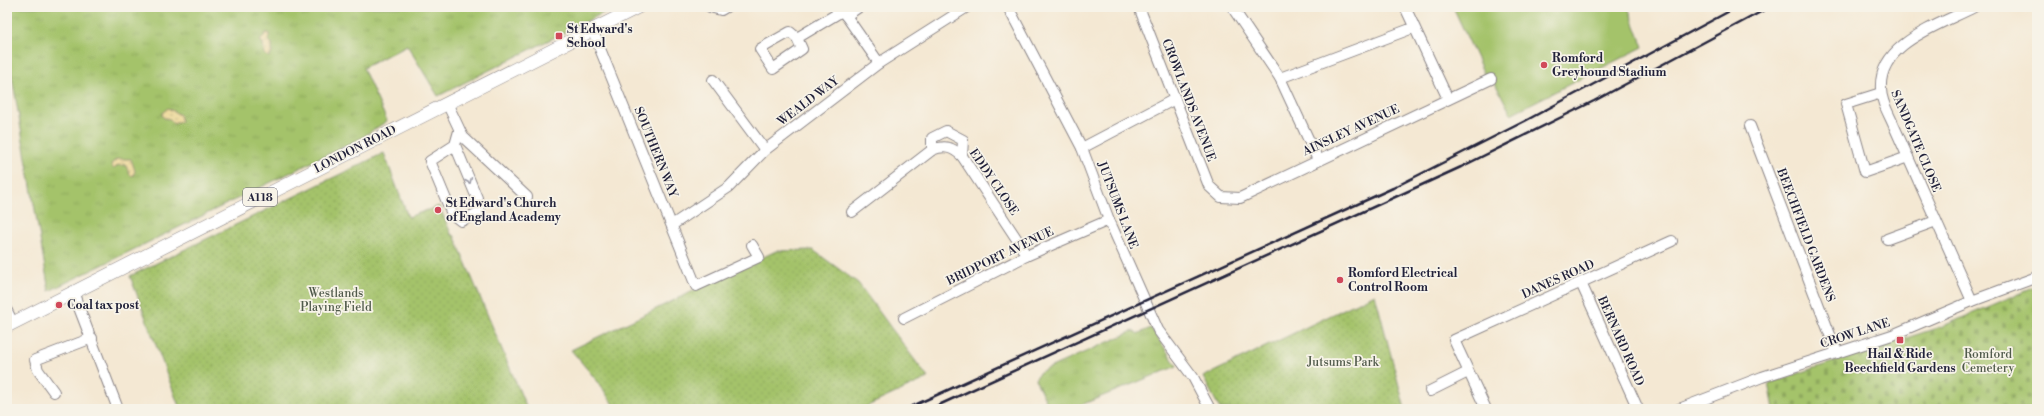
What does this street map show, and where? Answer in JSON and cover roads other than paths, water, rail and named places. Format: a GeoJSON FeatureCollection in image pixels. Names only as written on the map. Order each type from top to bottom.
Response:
{"type":"FeatureCollection","features":[{"type":"Feature","properties":{"kind":"main road","name":"LONDON ROAD"},"geometry":{"type":"LineString","coordinates":[[73,292],[638,7]]}},
{"type":"Feature","properties":{"kind":"main road","name":"A118"},"geometry":{"type":"LineString","coordinates":[[10,325],[73,292]]}},
{"type":"Feature","properties":{"kind":"street"},"geometry":{"type":"LineString","coordinates":[[710,7],[721,10],[726,7]]}},
{"type":"Feature","properties":{"kind":"street"},"geometry":{"type":"LineString","coordinates":[[797,38],[843,11],[859,7]]}},
{"type":"Feature","properties":{"kind":"street","name":"WEALD WAY"},"geometry":{"type":"LineString","coordinates":[[672,225],[729,187],[765,150],[879,63],[967,7]]}},
{"type":"Feature","properties":{"kind":"street","name":"JUTSUMS LANE"},"geometry":{"type":"LineString","coordinates":[[1008,7],[1082,148],[1109,220],[1158,330],[1193,376],[1210,409]]}},
{"type":"Feature","properties":{"kind":"street","name":"CROWLANDS AVENUE"},"geometry":{"type":"LineString","coordinates":[[1139,7],[1209,186],[1221,197]]}},
{"type":"Feature","properties":{"kind":"street"},"geometry":{"type":"LineString","coordinates":[[1232,7],[1280,78],[1318,160]]}},
{"type":"Feature","properties":{"kind":"street"},"geometry":{"type":"LineString","coordinates":[[1405,7],[1448,99]]}},
{"type":"Feature","properties":{"kind":"street","name":"SANDGATE CLOSE"},"geometry":{"type":"LineString","coordinates":[[1972,301],[1881,93],[1884,68],[1895,51],[1916,36],[1974,7]]}},
{"type":"Feature","properties":{"kind":"street"},"geometry":{"type":"LineString","coordinates":[[843,11],[879,63]]}},
{"type":"Feature","properties":{"kind":"street"},"geometry":{"type":"LineString","coordinates":[[1280,78],[1414,28]]}},
{"type":"Feature","properties":{"kind":"street","name":"SOUTHERN WAY"},"geometry":{"type":"LineString","coordinates":[[592,29],[696,286],[759,257],[752,245]]}},
{"type":"Feature","properties":{"kind":"street","name":"AINSLEY AVENUE"},"geometry":{"type":"LineString","coordinates":[[1221,197],[1240,198],[1491,79]]}},
{"type":"Feature","properties":{"kind":"street"},"geometry":{"type":"LineString","coordinates":[[713,80],[765,150]]}},
{"type":"Feature","properties":{"kind":"street"},"geometry":{"type":"LineString","coordinates":[[1881,93],[1846,104],[1865,172],[1908,157]]}},
{"type":"Feature","properties":{"kind":"street"},"geometry":{"type":"LineString","coordinates":[[1082,148],[1175,99]]}},
{"type":"Feature","properties":{"kind":"street"},"geometry":{"type":"LineString","coordinates":[[447,103],[459,131],[527,197]]}},
{"type":"Feature","properties":{"kind":"street","name":"BEECHFIELD GARDENS"},"geometry":{"type":"LineString","coordinates":[[1750,126],[1837,353]]}},
{"type":"Feature","properties":{"kind":"street"},"geometry":{"type":"LineString","coordinates":[[455,145],[430,161],[452,214],[461,221],[480,212],[477,198],[455,145],[459,131]]}},
{"type":"Feature","properties":{"kind":"street"},"geometry":{"type":"LineString","coordinates":[[852,212],[932,150],[932,138],[946,131],[962,140],[962,156]]}},
{"type":"Feature","properties":{"kind":"street","name":"EDDY CLOSE"},"geometry":{"type":"LineString","coordinates":[[932,150],[942,146],[952,148],[962,156],[1020,244],[1026,256]]}},
{"type":"Feature","properties":{"kind":"street","name":"BRIDPORT AVENUE"},"geometry":{"type":"LineString","coordinates":[[904,318],[1026,256],[1109,220]]}},
{"type":"Feature","properties":{"kind":"street"},"geometry":{"type":"LineString","coordinates":[[1887,239],[1936,221]]}},
{"type":"Feature","properties":{"kind":"street","name":"DANES ROAD"},"geometry":{"type":"LineString","coordinates":[[1468,372],[1454,340],[1672,241]]}},
{"type":"Feature","properties":{"kind":"street","name":"CROW LANE"},"geometry":{"type":"LineString","coordinates":[[1679,409],[1731,388],[1892,335],[1972,301],[2037,277]]}},
{"type":"Feature","properties":{"kind":"street","name":"BERNARD ROAD"},"geometry":{"type":"LineString","coordinates":[[1581,283],[1638,409]]}},
{"type":"Feature","properties":{"kind":"street"},"geometry":{"type":"LineString","coordinates":[[73,292],[92,338],[118,409]]}},
{"type":"Feature","properties":{"kind":"street"},"geometry":{"type":"LineString","coordinates":[[7,311],[10,325]]}},
{"type":"Feature","properties":{"kind":"street"},"geometry":{"type":"LineString","coordinates":[[54,392],[38,370],[35,360],[92,338]]}},
{"type":"Feature","properties":{"kind":"street"},"geometry":{"type":"LineString","coordinates":[[1430,391],[1468,372],[1486,409]]}},
{"type":"Feature","properties":{"kind":"railway"},"geometry":{"type":"LineString","coordinates":[[906,409],[1393,188],[1525,121],[1737,7]]}},
{"type":"Feature","properties":{"kind":"railway"},"geometry":{"type":"LineString","coordinates":[[930,409],[1461,167],[1594,101],[1770,7]]}},
{"type":"Feature","properties":{"kind":"place","name":"St Edward's School"},"geometry":{"type":"Point","coordinates":[559,36]}},
{"type":"Feature","properties":{"kind":"place","name":"Romford Greyhound Stadium"},"geometry":{"type":"Point","coordinates":[1544,65]}},
{"type":"Feature","properties":{"kind":"place","name":"St Edward's Church of England Academy"},"geometry":{"type":"Point","coordinates":[438,210]}},
{"type":"Feature","properties":{"kind":"place","name":"Romford Electrical Control Room"},"geometry":{"type":"Point","coordinates":[1340,280]}},
{"type":"Feature","properties":{"kind":"place","name":"Coal tax post"},"geometry":{"type":"Point","coordinates":[59,305]}},
{"type":"Feature","properties":{"kind":"place","name":"Hail & Ride Beechfield Gardens"},"geometry":{"type":"Point","coordinates":[1900,340]}},
{"type":"Feature","properties":{"kind":"park label","name":"Westlands Playing Field"},"geometry":{"type":"Point","coordinates":[336,300]}},
{"type":"Feature","properties":{"kind":"park label","name":"Romford Cemetery"},"geometry":{"type":"Point","coordinates":[1988,361]}},
{"type":"Feature","properties":{"kind":"park label","name":"Jutsums Park"},"geometry":{"type":"Point","coordinates":[1343,362]}}]}
